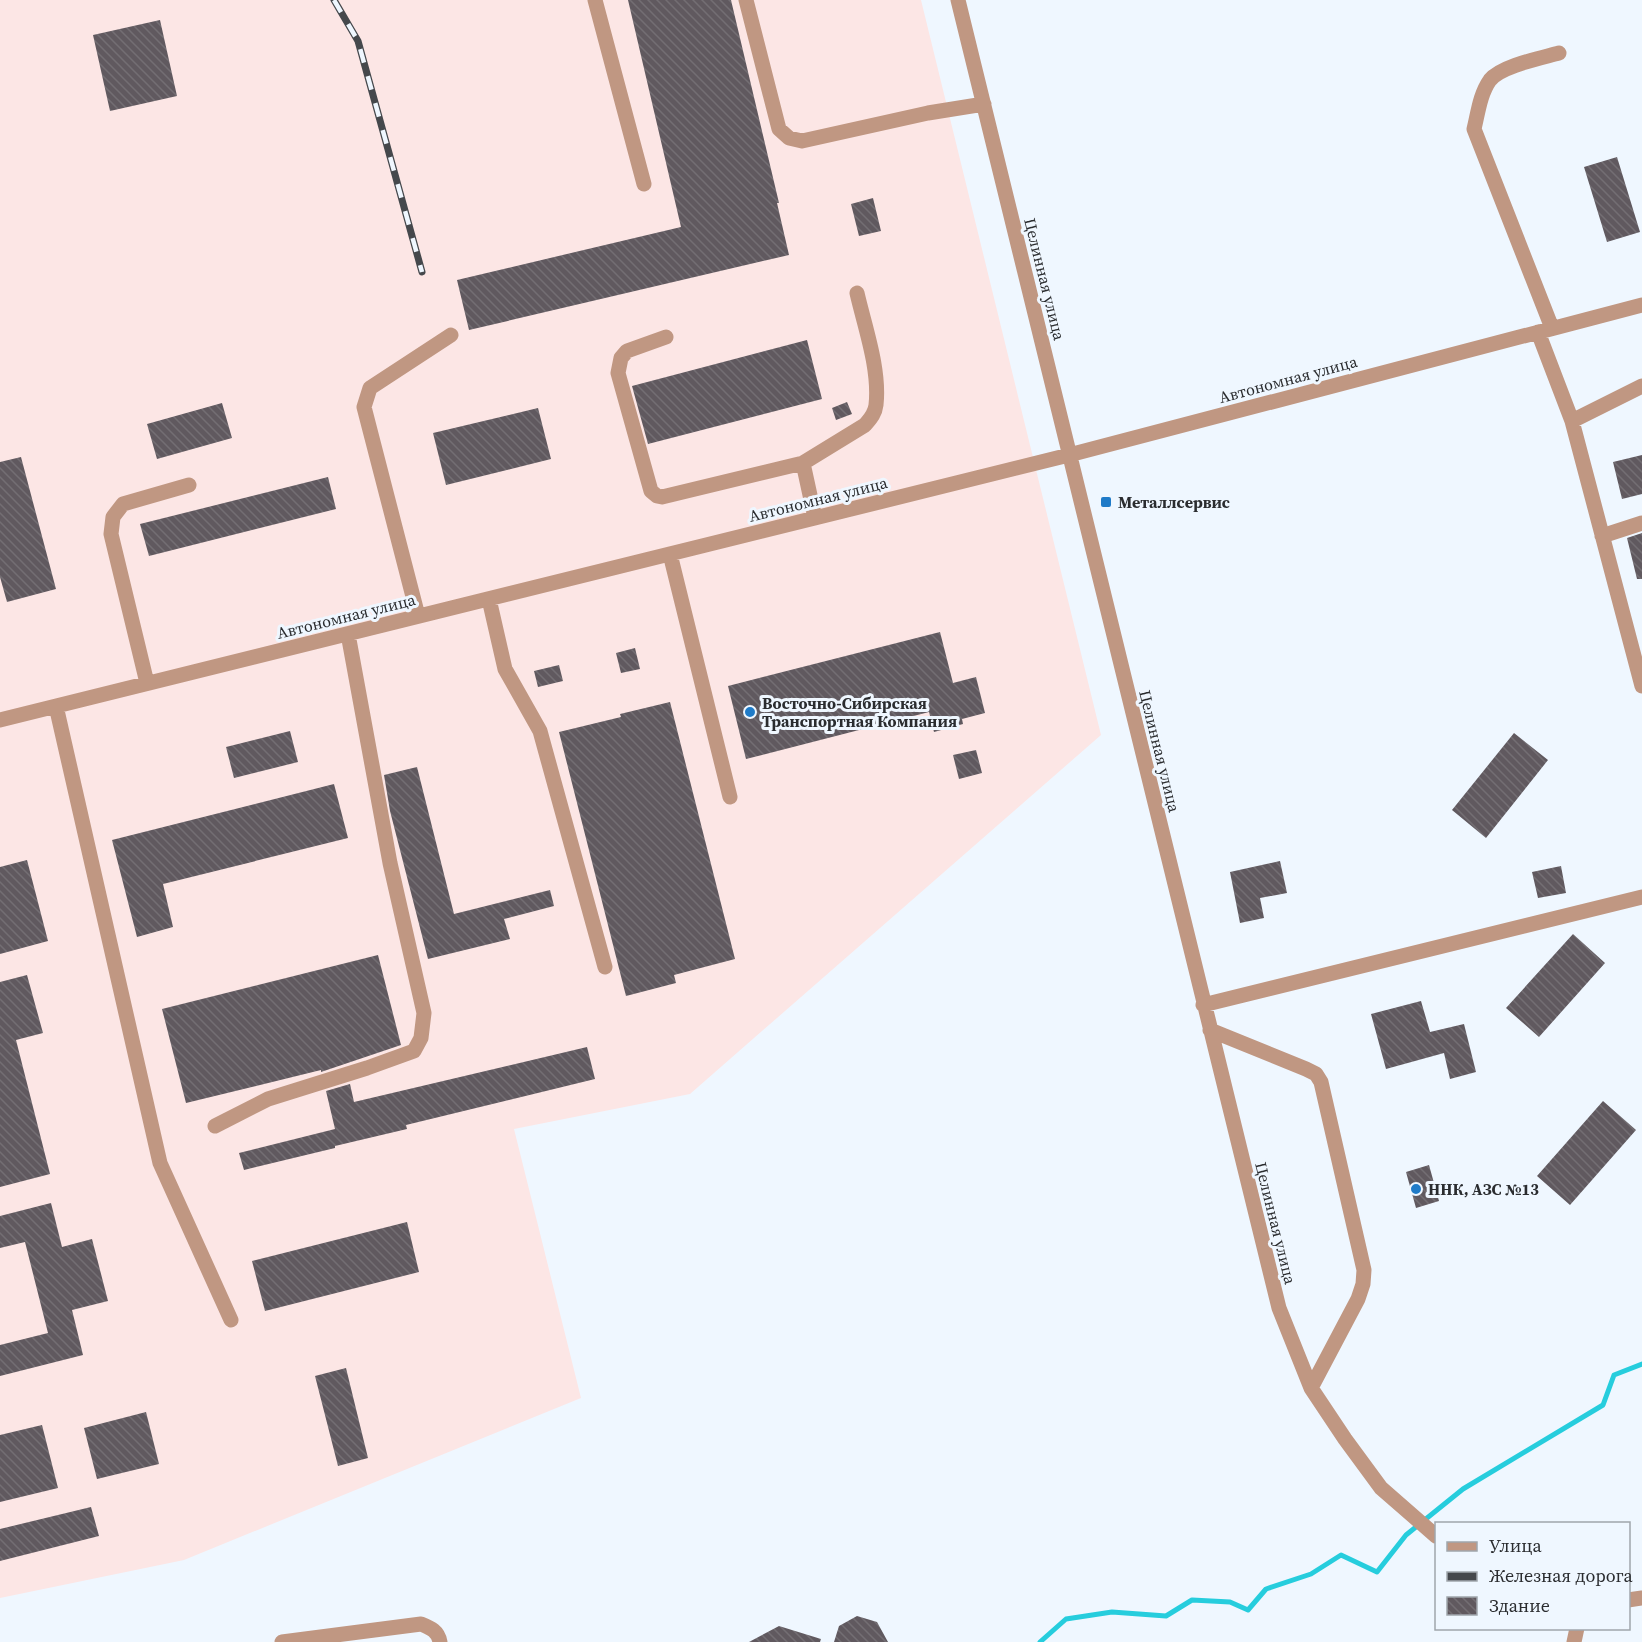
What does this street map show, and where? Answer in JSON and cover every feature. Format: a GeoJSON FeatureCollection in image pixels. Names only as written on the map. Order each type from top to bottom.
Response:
{"type":"FeatureCollection","features":[{"type":"Feature","properties":{"kind":"street"},"geometry":{"type":"LineString","coordinates":[[595,0],[644,184]]}},
{"type":"Feature","properties":{"kind":"street"},"geometry":{"type":"LineString","coordinates":[[746,0],[779,129],[789,138],[802,141],[928,113],[984,104]]}},
{"type":"Feature","properties":{"kind":"street","name":"Целинная улица"},"geometry":{"type":"LineString","coordinates":[[958,0],[1279,1308],[1311,1388],[1345,1439],[1381,1488],[1435,1534]]}},
{"type":"Feature","properties":{"kind":"street"},"geometry":{"type":"LineString","coordinates":[[1558,53],[1513,66],[1491,79],[1479,104],[1474,129],[1545,330],[1572,421],[1642,686]]}},
{"type":"Feature","properties":{"kind":"street"},"geometry":{"type":"LineString","coordinates":[[666,337],[627,351],[621,358],[618,373],[651,491],[662,497],[803,463],[865,425],[872,417],[876,406],[875,372],[857,293]]}},
{"type":"Feature","properties":{"kind":"street","name":"Автономная улица"},"geometry":{"type":"LineString","coordinates":[[0,720],[1069,455],[1642,305]]}},
{"type":"Feature","properties":{"kind":"street"},"geometry":{"type":"LineString","coordinates":[[418,616],[364,406],[370,388],[451,335]]}},
{"type":"Feature","properties":{"kind":"street"},"geometry":{"type":"LineString","coordinates":[[1572,421],[1642,386]]}},
{"type":"Feature","properties":{"kind":"street"},"geometry":{"type":"LineString","coordinates":[[803,463],[815,518]]}},
{"type":"Feature","properties":{"kind":"street"},"geometry":{"type":"LineString","coordinates":[[147,683],[111,534],[113,517],[123,504],[189,485]]}},
{"type":"Feature","properties":{"kind":"street"},"geometry":{"type":"LineString","coordinates":[[1602,537],[1642,523]]}},
{"type":"Feature","properties":{"kind":"street"},"geometry":{"type":"LineString","coordinates":[[670,554],[729,797]]}},
{"type":"Feature","properties":{"kind":"street"},"geometry":{"type":"LineString","coordinates":[[489,599],[505,669],[540,731],[605,967]]}},
{"type":"Feature","properties":{"kind":"street"},"geometry":{"type":"LineString","coordinates":[[215,1126],[268,1099],[414,1051],[421,1038],[424,1013],[390,863],[348,634]]}},
{"type":"Feature","properties":{"kind":"street"},"geometry":{"type":"LineString","coordinates":[[56,706],[160,1163],[231,1320]]}},
{"type":"Feature","properties":{"kind":"street"},"geometry":{"type":"LineString","coordinates":[[1203,1005],[1642,897]]}},
{"type":"Feature","properties":{"kind":"street"},"geometry":{"type":"LineString","coordinates":[[1210,1030],[1306,1069],[1316,1074],[1321,1082],[1364,1270],[1363,1284],[1358,1299],[1311,1388]]}},
{"type":"Feature","properties":{"kind":"street"},"geometry":{"type":"LineString","coordinates":[[282,1642],[422,1624],[431,1628],[438,1635],[440,1642]]}},
{"type":"Feature","properties":{"kind":"shaded area"},"geometry":{"type":"Polygon","coordinates":[[[0,0],[921,0],[1101,735],[690,1094],[514,1129],[581,1398],[184,1560],[0,1598],[0,0]]]}},
{"type":"Feature","properties":{"kind":"building"},"geometry":{"type":"Polygon","coordinates":[[[628,0],[731,0],[789,255],[469,330],[457,280],[681,227],[628,0]]]}},
{"type":"Feature","properties":{"kind":"building"},"geometry":{"type":"Polygon","coordinates":[[[160,20],[177,96],[110,111],[93,35],[160,20]]]}},
{"type":"Feature","properties":{"kind":"building"},"geometry":{"type":"Polygon","coordinates":[[[1617,157],[1640,232],[1607,242],[1584,167],[1617,157]]]}},
{"type":"Feature","properties":{"kind":"building"},"geometry":{"type":"Polygon","coordinates":[[[873,198],[881,231],[859,236],[851,204],[873,198]]]}},
{"type":"Feature","properties":{"kind":"building"},"geometry":{"type":"Polygon","coordinates":[[[807,340],[822,399],[648,444],[632,386],[807,340]]]}},
{"type":"Feature","properties":{"kind":"building"},"geometry":{"type":"Polygon","coordinates":[[[847,402],[852,414],[836,420],[832,408],[847,402]]]}},
{"type":"Feature","properties":{"kind":"building"},"geometry":{"type":"Polygon","coordinates":[[[222,403],[232,438],[157,459],[147,424],[222,403]]]}},
{"type":"Feature","properties":{"kind":"building"},"geometry":{"type":"Polygon","coordinates":[[[538,408],[551,459],[446,485],[433,433],[538,408]]]}},
{"type":"Feature","properties":{"kind":"building"},"geometry":{"type":"Polygon","coordinates":[[[1642,455],[1642,494],[1622,499],[1613,462],[1642,455]]]}},
{"type":"Feature","properties":{"kind":"building"},"geometry":{"type":"Polygon","coordinates":[[[21,457],[56,589],[7,602],[0,577],[0,462],[21,457]]]}},
{"type":"Feature","properties":{"kind":"building"},"geometry":{"type":"Polygon","coordinates":[[[328,477],[336,509],[149,556],[140,524],[328,477]]]}},
{"type":"Feature","properties":{"kind":"building"},"geometry":{"type":"Polygon","coordinates":[[[1642,533],[1642,579],[1637,579],[1627,538],[1642,533]]]}},
{"type":"Feature","properties":{"kind":"building"},"geometry":{"type":"Polygon","coordinates":[[[940,632],[953,683],[976,677],[985,713],[962,719],[963,724],[934,732],[929,712],[746,759],[728,686],[940,632]]]}},
{"type":"Feature","properties":{"kind":"building"},"geometry":{"type":"Polygon","coordinates":[[[635,648],[640,669],[621,673],[616,653],[635,648]]]}},
{"type":"Feature","properties":{"kind":"building"},"geometry":{"type":"Polygon","coordinates":[[[559,665],[563,681],[538,687],[534,671],[559,665]]]}},
{"type":"Feature","properties":{"kind":"building"},"geometry":{"type":"Polygon","coordinates":[[[670,702],[735,959],[674,975],[676,983],[626,996],[559,732],[670,702]]]}},
{"type":"Feature","properties":{"kind":"building"},"geometry":{"type":"Polygon","coordinates":[[[290,731],[298,762],[234,778],[226,747],[290,731]]]}},
{"type":"Feature","properties":{"kind":"building"},"geometry":{"type":"Polygon","coordinates":[[[1514,733],[1548,760],[1486,838],[1452,810],[1514,733]]]}},
{"type":"Feature","properties":{"kind":"building"},"geometry":{"type":"Polygon","coordinates":[[[976,750],[982,773],[959,779],[953,755],[976,750]]]}},
{"type":"Feature","properties":{"kind":"building"},"geometry":{"type":"Polygon","coordinates":[[[417,767],[454,914],[550,890],[554,906],[504,919],[510,939],[428,959],[390,811],[384,775],[417,767]]]}},
{"type":"Feature","properties":{"kind":"building"},"geometry":{"type":"Polygon","coordinates":[[[334,784],[348,838],[163,884],[173,927],[137,937],[112,840],[334,784]]]}},
{"type":"Feature","properties":{"kind":"building"},"geometry":{"type":"Polygon","coordinates":[[[27,860],[48,941],[0,954],[0,867],[27,860]]]}},
{"type":"Feature","properties":{"kind":"building"},"geometry":{"type":"Polygon","coordinates":[[[1280,861],[1287,893],[1260,898],[1264,918],[1240,923],[1230,872],[1280,861]]]}},
{"type":"Feature","properties":{"kind":"building"},"geometry":{"type":"Polygon","coordinates":[[[1561,866],[1566,893],[1538,898],[1532,872],[1561,866]]]}},
{"type":"Feature","properties":{"kind":"building"},"geometry":{"type":"Polygon","coordinates":[[[1573,934],[1605,963],[1539,1037],[1506,1008],[1573,934]]]}},
{"type":"Feature","properties":{"kind":"building"},"geometry":{"type":"Polygon","coordinates":[[[378,955],[401,1045],[321,1072],[321,1070],[186,1103],[162,1009],[378,955]]]}},
{"type":"Feature","properties":{"kind":"building"},"geometry":{"type":"Polygon","coordinates":[[[27,975],[43,1033],[16,1040],[50,1174],[0,1187],[0,982],[27,975]]]}},
{"type":"Feature","properties":{"kind":"building"},"geometry":{"type":"Polygon","coordinates":[[[1421,1001],[1430,1032],[1464,1024],[1476,1072],[1450,1079],[1444,1053],[1386,1069],[1371,1014],[1421,1001]]]}},
{"type":"Feature","properties":{"kind":"building"},"geometry":{"type":"Polygon","coordinates":[[[587,1047],[595,1079],[406,1125],[407,1129],[244,1170],[239,1153],[335,1129],[326,1091],[350,1084],[354,1102],[587,1047]]]}},
{"type":"Feature","properties":{"kind":"building"},"geometry":{"type":"Polygon","coordinates":[[[1603,1101],[1636,1130],[1570,1205],[1537,1176],[1603,1101]]]}},
{"type":"Feature","properties":{"kind":"building"},"geometry":{"type":"Polygon","coordinates":[[[1429,1165],[1439,1201],[1416,1208],[1406,1172],[1429,1165]]]}},
{"type":"Feature","properties":{"kind":"building"},"geometry":{"type":"Polygon","coordinates":[[[51,1203],[62,1247],[92,1239],[108,1301],[72,1310],[83,1355],[0,1376],[0,1345],[48,1333],[25,1242],[0,1248],[0,1216],[51,1203]]]}},
{"type":"Feature","properties":{"kind":"building"},"geometry":{"type":"Polygon","coordinates":[[[407,1222],[419,1272],[265,1311],[252,1261],[407,1222]]]}},
{"type":"Feature","properties":{"kind":"building"},"geometry":{"type":"Polygon","coordinates":[[[346,1368],[368,1458],[338,1466],[315,1376],[346,1368]]]}},
{"type":"Feature","properties":{"kind":"building"},"geometry":{"type":"Polygon","coordinates":[[[146,1412],[159,1464],[97,1479],[84,1428],[146,1412]]]}},
{"type":"Feature","properties":{"kind":"building"},"geometry":{"type":"Polygon","coordinates":[[[42,1425],[58,1488],[0,1502],[0,1435],[42,1425]]]}},
{"type":"Feature","properties":{"kind":"building"},"geometry":{"type":"Polygon","coordinates":[[[91,1507],[99,1536],[0,1561],[0,1529],[91,1507]]]}},
{"type":"Feature","properties":{"kind":"building"},"geometry":{"type":"Polygon","coordinates":[[[857,1616],[877,1622],[888,1642],[834,1642],[839,1626],[857,1616]]]}},
{"type":"Feature","properties":{"kind":"building"},"geometry":{"type":"Polygon","coordinates":[[[779,1626],[821,1639],[820,1642],[749,1642],[779,1626]]]}},
{"type":"Feature","properties":{"kind":"waterway"},"geometry":{"type":"LineString","coordinates":[[1040,1642],[1066,1619],[1112,1612],[1166,1616],[1192,1600],[1230,1602],[1248,1610],[1266,1589],[1311,1574],[1341,1555],[1377,1572],[1406,1535],[1463,1489],[1603,1405],[1614,1375],[1642,1364]]}},
{"type":"Feature","properties":{"kind":"railway"},"geometry":{"type":"LineString","coordinates":[[334,0],[358,41],[422,272]]}},
{"type":"Feature","properties":{"kind":"place","name":"Металлсервис"},"geometry":{"type":"Point","coordinates":[1106,502]}},
{"type":"Feature","properties":{"kind":"place","name":"Восточно-Сибирская Транспортная Компания"},"geometry":{"type":"Point","coordinates":[750,712]}},
{"type":"Feature","properties":{"kind":"place","name":"ННК, АЗС №13"},"geometry":{"type":"Point","coordinates":[1416,1189]}}]}
